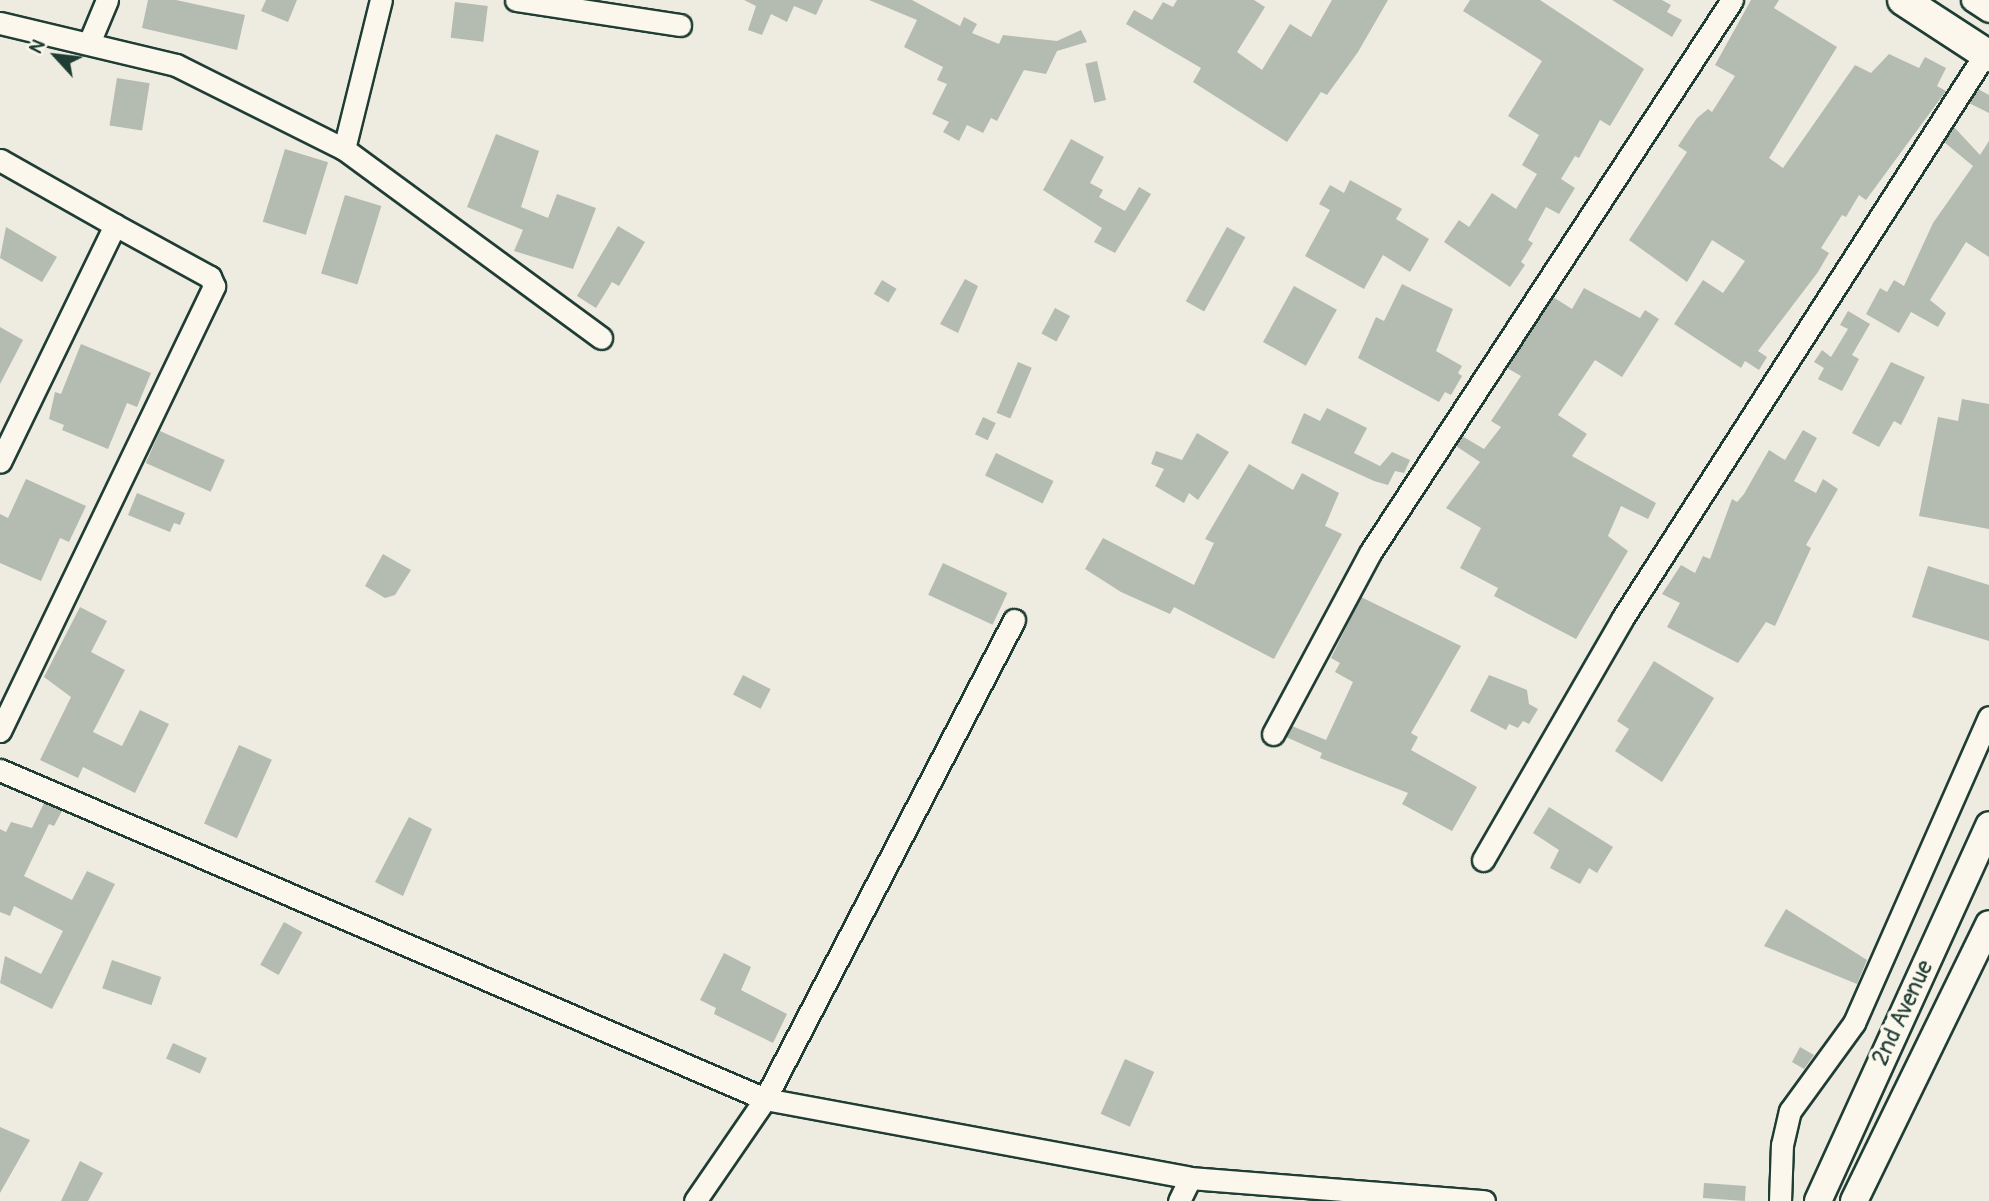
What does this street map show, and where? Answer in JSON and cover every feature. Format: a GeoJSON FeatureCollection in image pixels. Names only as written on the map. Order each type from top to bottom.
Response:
{"type":"FeatureCollection","features":[{"type":"Feature","properties":{"kind":"main road"},"geometry":{"type":"LineString","coordinates":[[1903,0],[1987,55]]}},
{"type":"Feature","properties":{"kind":"street"},"geometry":{"type":"LineString","coordinates":[[89,43],[107,0]]}},
{"type":"Feature","properties":{"kind":"street"},"geometry":{"type":"LineString","coordinates":[[344,149],[381,0]]}},
{"type":"Feature","properties":{"kind":"street"},"geometry":{"type":"LineString","coordinates":[[516,0],[681,25]]}},
{"type":"Feature","properties":{"kind":"street"},"geometry":{"type":"LineString","coordinates":[[1273,734],[1370,552],[1732,0]]}},
{"type":"Feature","properties":{"kind":"street"},"geometry":{"type":"LineString","coordinates":[[1972,0],[1989,11]]}},
{"type":"Feature","properties":{"kind":"street"},"geometry":{"type":"LineString","coordinates":[[0,23],[176,65],[344,149],[600,338]]}},
{"type":"Feature","properties":{"kind":"street"},"geometry":{"type":"LineString","coordinates":[[1483,860],[1622,619],[1987,55]]}},
{"type":"Feature","properties":{"kind":"street"},"geometry":{"type":"LineString","coordinates":[[0,160],[210,277],[214,286],[0,731]]}},
{"type":"Feature","properties":{"kind":"street"},"geometry":{"type":"LineString","coordinates":[[0,462],[115,225]]}},
{"type":"Feature","properties":{"kind":"street"},"geometry":{"type":"LineString","coordinates":[[695,1201],[765,1099],[1014,620]]}},
{"type":"Feature","properties":{"kind":"street"},"geometry":{"type":"LineString","coordinates":[[1780,1201],[1782,1145],[1790,1111],[1854,1023],[1989,718]]}},
{"type":"Feature","properties":{"kind":"street"},"geometry":{"type":"LineString","coordinates":[[0,770],[765,1099],[1190,1178],[1484,1201]]}},
{"type":"Feature","properties":{"kind":"street","name":"2nd Avenue"},"geometry":{"type":"LineString","coordinates":[[1818,1201],[1989,825]]}},
{"type":"Feature","properties":{"kind":"street","name":"2nd Avenue"},"geometry":{"type":"LineString","coordinates":[[1853,1201],[1989,924]]}},
{"type":"Feature","properties":{"kind":"street"},"geometry":{"type":"LineString","coordinates":[[1179,1201],[1190,1178]]}},
{"type":"Feature","properties":{"kind":"building"},"geometry":{"type":"Polygon","coordinates":[[[148,0],[176,0],[245,15],[237,50],[142,28],[148,0]]]}},
{"type":"Feature","properties":{"kind":"building"},"geometry":{"type":"Polygon","coordinates":[[[266,0],[297,0],[288,22],[261,11],[266,0]]]}},
{"type":"Feature","properties":{"kind":"building"},"geometry":{"type":"Polygon","coordinates":[[[744,0],[823,0],[816,15],[794,6],[787,22],[771,14],[762,35],[748,30],[756,6],[744,0]]]}},
{"type":"Feature","properties":{"kind":"building"},"geometry":{"type":"Polygon","coordinates":[[[869,0],[912,0],[960,26],[964,17],[977,24],[972,33],[999,44],[1003,35],[1057,41],[1081,30],[1087,42],[1057,51],[1046,74],[1024,70],[997,121],[991,118],[983,133],[967,125],[959,141],[943,132],[949,122],[932,114],[947,84],[937,80],[943,67],[904,47],[917,20],[869,0]]]}},
{"type":"Feature","properties":{"kind":"building"},"geometry":{"type":"Polygon","coordinates":[[[1177,0],[1254,0],[1265,7],[1237,52],[1262,70],[1290,24],[1311,37],[1332,0],[1388,0],[1358,52],[1327,95],[1321,92],[1287,142],[1193,82],[1201,68],[1126,24],[1134,10],[1152,20],[1163,2],[1173,7],[1177,0]]]}},
{"type":"Feature","properties":{"kind":"building"},"geometry":{"type":"Polygon","coordinates":[[[1470,0],[1540,0],[1644,69],[1610,126],[1600,120],[1579,158],[1575,156],[1561,179],[1575,188],[1559,214],[1546,207],[1528,240],[1533,243],[1521,262],[1525,265],[1510,287],[1444,242],[1459,220],[1469,227],[1492,193],[1516,209],[1537,174],[1522,165],[1539,135],[1508,116],[1542,61],[1463,11],[1470,0]]]}},
{"type":"Feature","properties":{"kind":"building"},"geometry":{"type":"Polygon","coordinates":[[[1612,0],[1662,0],[1671,5],[1667,12],[1682,20],[1672,37],[1612,0]]]}},
{"type":"Feature","properties":{"kind":"building"},"geometry":{"type":"Polygon","coordinates":[[[1751,0],[1779,0],[1774,8],[1837,47],[1769,158],[1783,168],[1855,65],[1871,73],[1889,54],[1919,68],[1925,57],[1946,68],[1937,86],[1946,91],[1866,200],[1859,195],[1846,217],[1842,215],[1821,248],[1829,253],[1818,272],[1758,351],[1767,357],[1759,370],[1745,361],[1741,368],[1674,324],[1703,280],[1723,293],[1745,261],[1712,240],[1687,282],[1629,240],[1687,152],[1678,146],[1697,118],[1708,109],[1712,112],[1735,76],[1715,65],[1751,0]]]}},
{"type":"Feature","properties":{"kind":"building"},"geometry":{"type":"Polygon","coordinates":[[[455,2],[488,6],[483,42],[451,38],[455,2]]]}},
{"type":"Feature","properties":{"kind":"building"},"geometry":{"type":"Polygon","coordinates":[[[1097,61],[1106,100],[1094,103],[1085,64],[1097,61]]]}},
{"type":"Feature","properties":{"kind":"building"},"geometry":{"type":"Polygon","coordinates":[[[117,78],[150,83],[142,131],[109,125],[117,78]]]}},
{"type":"Feature","properties":{"kind":"building"},"geometry":{"type":"Polygon","coordinates":[[[1978,89],[1989,95],[1989,113],[1969,103],[1978,89]]]}},
{"type":"Feature","properties":{"kind":"building"},"geometry":{"type":"Polygon","coordinates":[[[1954,127],[1980,155],[1989,141],[1989,257],[1966,242],[1930,300],[1946,313],[1938,327],[1911,312],[1899,333],[1866,314],[1880,288],[1887,292],[1894,280],[1904,286],[1933,223],[1973,166],[1944,142],[1954,127]]]}},
{"type":"Feature","properties":{"kind":"building"},"geometry":{"type":"Polygon","coordinates":[[[496,134],[539,151],[521,207],[548,218],[557,194],[596,208],[573,269],[514,251],[523,230],[467,207],[496,134]]]}},
{"type":"Feature","properties":{"kind":"building"},"geometry":{"type":"Polygon","coordinates":[[[1071,139],[1104,157],[1090,183],[1103,190],[1099,197],[1125,211],[1139,187],[1151,194],[1115,253],[1094,242],[1102,228],[1043,190],[1071,139]]]}},
{"type":"Feature","properties":{"kind":"building"},"geometry":{"type":"Polygon","coordinates":[[[285,149],[328,162],[306,235],[263,222],[285,149]]]}},
{"type":"Feature","properties":{"kind":"building"},"geometry":{"type":"Polygon","coordinates":[[[1350,180],[1402,209],[1396,219],[1429,239],[1410,272],[1383,255],[1364,289],[1305,256],[1330,210],[1319,204],[1330,185],[1344,193],[1350,180]]]}},
{"type":"Feature","properties":{"kind":"building"},"geometry":{"type":"Polygon","coordinates":[[[345,195],[381,206],[357,285],[321,273],[345,195]]]}},
{"type":"Feature","properties":{"kind":"building"},"geometry":{"type":"Polygon","coordinates":[[[618,226],[645,242],[619,286],[612,282],[596,308],[577,296],[618,226]]]}},
{"type":"Feature","properties":{"kind":"building"},"geometry":{"type":"Polygon","coordinates":[[[6,227],[57,257],[42,282],[0,258],[6,227]]]}},
{"type":"Feature","properties":{"kind":"building"},"geometry":{"type":"Polygon","coordinates":[[[1227,227],[1245,237],[1204,312],[1186,301],[1227,227]]]}},
{"type":"Feature","properties":{"kind":"building"},"geometry":{"type":"Polygon","coordinates":[[[965,279],[978,286],[958,333],[940,324],[965,279]]]}},
{"type":"Feature","properties":{"kind":"building"},"geometry":{"type":"Polygon","coordinates":[[[882,280],[897,289],[888,302],[874,294],[882,280]]]}},
{"type":"Feature","properties":{"kind":"building"},"geometry":{"type":"Polygon","coordinates":[[[1402,284],[1453,309],[1436,351],[1462,366],[1458,373],[1462,376],[1451,395],[1445,392],[1439,402],[1358,358],[1376,317],[1384,321],[1402,284]]]}},
{"type":"Feature","properties":{"kind":"building"},"geometry":{"type":"Polygon","coordinates":[[[1294,286],[1337,310],[1306,366],[1263,342],[1294,286]]]}},
{"type":"Feature","properties":{"kind":"building"},"geometry":{"type":"Polygon","coordinates":[[[1584,288],[1640,318],[1645,310],[1659,319],[1622,377],[1595,360],[1558,415],[1587,434],[1572,456],[1656,503],[1648,519],[1621,506],[1608,536],[1628,551],[1576,639],[1494,596],[1498,588],[1460,568],[1481,528],[1446,508],[1480,462],[1456,446],[1462,436],[1484,449],[1501,427],[1491,421],[1521,376],[1507,368],[1553,297],[1572,309],[1584,288]]]}},
{"type":"Feature","properties":{"kind":"building"},"geometry":{"type":"Polygon","coordinates":[[[1055,308],[1070,316],[1056,342],[1041,334],[1055,308]]]}},
{"type":"Feature","properties":{"kind":"building"},"geometry":{"type":"Polygon","coordinates":[[[1848,311],[1870,324],[1852,355],[1859,359],[1842,391],[1818,379],[1824,368],[1814,362],[1822,350],[1831,357],[1848,329],[1840,325],[1848,311]]]}},
{"type":"Feature","properties":{"kind":"building"},"geometry":{"type":"Polygon","coordinates":[[[0,327],[23,340],[0,384],[0,327]]]}},
{"type":"Feature","properties":{"kind":"building"},"geometry":{"type":"Polygon","coordinates":[[[81,344],[151,373],[137,407],[127,403],[108,449],[62,430],[64,425],[49,419],[55,392],[61,394],[81,344]]]}},
{"type":"Feature","properties":{"kind":"building"},"geometry":{"type":"Polygon","coordinates":[[[1018,362],[1032,368],[1010,418],[997,413],[1018,362]]]}},
{"type":"Feature","properties":{"kind":"building"},"geometry":{"type":"Polygon","coordinates":[[[1891,362],[1925,377],[1901,425],[1894,421],[1879,447],[1852,433],[1891,362]]]}},
{"type":"Feature","properties":{"kind":"building"},"geometry":{"type":"Polygon","coordinates":[[[1962,399],[1989,404],[1989,529],[1919,516],[1938,417],[1958,421],[1962,399]]]}},
{"type":"Feature","properties":{"kind":"building"},"geometry":{"type":"Polygon","coordinates":[[[1327,408],[1367,428],[1354,453],[1380,466],[1392,452],[1410,460],[1404,473],[1395,471],[1388,485],[1291,443],[1304,413],[1320,421],[1327,408]]]}},
{"type":"Feature","properties":{"kind":"building"},"geometry":{"type":"Polygon","coordinates":[[[983,417],[996,423],[988,440],[975,434],[983,417]]]}},
{"type":"Feature","properties":{"kind":"building"},"geometry":{"type":"Polygon","coordinates":[[[1803,430],[1817,438],[1794,481],[1816,493],[1823,479],[1838,489],[1806,545],[1811,548],[1775,626],[1766,622],[1738,663],[1667,627],[1680,603],[1662,594],[1681,565],[1695,573],[1703,556],[1710,559],[1732,499],[1737,502],[1744,494],[1769,450],[1785,460],[1803,430]]]}},
{"type":"Feature","properties":{"kind":"building"},"geometry":{"type":"Polygon","coordinates":[[[160,431],[225,460],[211,492],[146,463],[160,431]]]}},
{"type":"Feature","properties":{"kind":"building"},"geometry":{"type":"Polygon","coordinates":[[[1197,433],[1229,452],[1198,500],[1189,493],[1184,503],[1155,486],[1164,469],[1151,464],[1156,451],[1182,460],[1197,433]]]}},
{"type":"Feature","properties":{"kind":"building"},"geometry":{"type":"Polygon","coordinates":[[[996,453],[1054,481],[1043,504],[985,475],[996,453]]]}},
{"type":"Feature","properties":{"kind":"building"},"geometry":{"type":"Polygon","coordinates":[[[1249,464],[1293,490],[1302,473],[1339,493],[1325,526],[1342,534],[1274,659],[1174,607],[1170,614],[1121,592],[1085,569],[1103,538],[1194,585],[1214,543],[1205,539],[1249,464]]]}},
{"type":"Feature","properties":{"kind":"building"},"geometry":{"type":"Polygon","coordinates":[[[26,479],[86,506],[69,542],[60,538],[41,581],[0,563],[0,514],[8,518],[26,479]]]}},
{"type":"Feature","properties":{"kind":"building"},"geometry":{"type":"Polygon","coordinates":[[[137,493],[185,513],[180,525],[174,523],[170,532],[128,515],[137,493]]]}},
{"type":"Feature","properties":{"kind":"building"},"geometry":{"type":"Polygon","coordinates":[[[383,554],[411,570],[395,595],[385,598],[365,586],[383,554]]]}},
{"type":"Feature","properties":{"kind":"building"},"geometry":{"type":"Polygon","coordinates":[[[943,563],[1007,593],[993,625],[928,595],[943,563]]]}},
{"type":"Feature","properties":{"kind":"building"},"geometry":{"type":"Polygon","coordinates":[[[1928,566],[1989,585],[1989,641],[1912,617],[1928,566]]]}},
{"type":"Feature","properties":{"kind":"building"},"geometry":{"type":"Polygon","coordinates":[[[1361,597],[1461,646],[1411,733],[1418,737],[1411,750],[1477,787],[1452,831],[1402,804],[1408,793],[1320,758],[1322,753],[1286,737],[1292,726],[1326,740],[1353,682],[1335,672],[1340,663],[1331,658],[1361,597]]]}},
{"type":"Feature","properties":{"kind":"building"},"geometry":{"type":"Polygon","coordinates":[[[80,607],[107,621],[91,652],[125,670],[93,732],[122,746],[140,710],[169,724],[135,793],[83,767],[78,778],[40,760],[71,697],[44,677],[80,607]]]}},
{"type":"Feature","properties":{"kind":"building"},"geometry":{"type":"Polygon","coordinates":[[[1654,661],[1714,698],[1662,782],[1615,751],[1629,729],[1617,721],[1654,661]]]}},
{"type":"Feature","properties":{"kind":"building"},"geometry":{"type":"Polygon","coordinates":[[[743,675],[771,689],[761,709],[733,695],[743,675]]]}},
{"type":"Feature","properties":{"kind":"building"},"geometry":{"type":"Polygon","coordinates":[[[1489,675],[1527,690],[1529,704],[1538,709],[1529,724],[1523,721],[1518,728],[1509,724],[1506,730],[1470,711],[1489,675]]]}},
{"type":"Feature","properties":{"kind":"building"},"geometry":{"type":"Polygon","coordinates":[[[239,745],[272,760],[237,838],[204,824],[239,745]]]}},
{"type":"Feature","properties":{"kind":"building"},"geometry":{"type":"Polygon","coordinates":[[[44,803],[62,811],[54,826],[49,824],[24,876],[72,900],[87,871],[115,884],[52,1009],[0,983],[5,956],[41,974],[63,931],[14,906],[10,916],[0,912],[0,829],[6,832],[11,822],[32,828],[44,803]]]}},
{"type":"Feature","properties":{"kind":"building"},"geometry":{"type":"Polygon","coordinates":[[[1549,807],[1613,847],[1597,873],[1589,868],[1580,884],[1550,868],[1559,850],[1533,833],[1549,807]]]}},
{"type":"Feature","properties":{"kind":"building"},"geometry":{"type":"Polygon","coordinates":[[[409,817],[432,829],[403,896],[375,882],[409,817]]]}},
{"type":"Feature","properties":{"kind":"building"},"geometry":{"type":"Polygon","coordinates":[[[1786,909],[1867,960],[1857,984],[1764,946],[1786,909]]]}},
{"type":"Feature","properties":{"kind":"building"},"geometry":{"type":"Polygon","coordinates":[[[284,922],[302,932],[279,975],[260,965],[284,922]]]}},
{"type":"Feature","properties":{"kind":"building"},"geometry":{"type":"Polygon","coordinates":[[[724,953],[751,967],[741,990],[787,1014],[773,1043],[714,1014],[716,1008],[700,1000],[724,953]]]}},
{"type":"Feature","properties":{"kind":"building"},"geometry":{"type":"Polygon","coordinates":[[[112,960],[161,977],[151,1005],[102,988],[112,960]]]}},
{"type":"Feature","properties":{"kind":"building"},"geometry":{"type":"Polygon","coordinates":[[[173,1043],[207,1058],[200,1074],[166,1059],[173,1043]]]}},
{"type":"Feature","properties":{"kind":"building"},"geometry":{"type":"Polygon","coordinates":[[[1800,1047],[1814,1055],[1804,1069],[1792,1062],[1800,1047]]]}},
{"type":"Feature","properties":{"kind":"building"},"geometry":{"type":"Polygon","coordinates":[[[1125,1059],[1154,1072],[1130,1127],[1101,1114],[1125,1059]]]}},
{"type":"Feature","properties":{"kind":"building"},"geometry":{"type":"Polygon","coordinates":[[[0,1127],[30,1140],[0,1193],[0,1127]]]}},
{"type":"Feature","properties":{"kind":"building"},"geometry":{"type":"Polygon","coordinates":[[[80,1161],[103,1173],[88,1201],[61,1201],[80,1161]]]}},
{"type":"Feature","properties":{"kind":"building"},"geometry":{"type":"Polygon","coordinates":[[[1704,1183],[1746,1186],[1745,1201],[1703,1198],[1704,1183]]]}}]}
